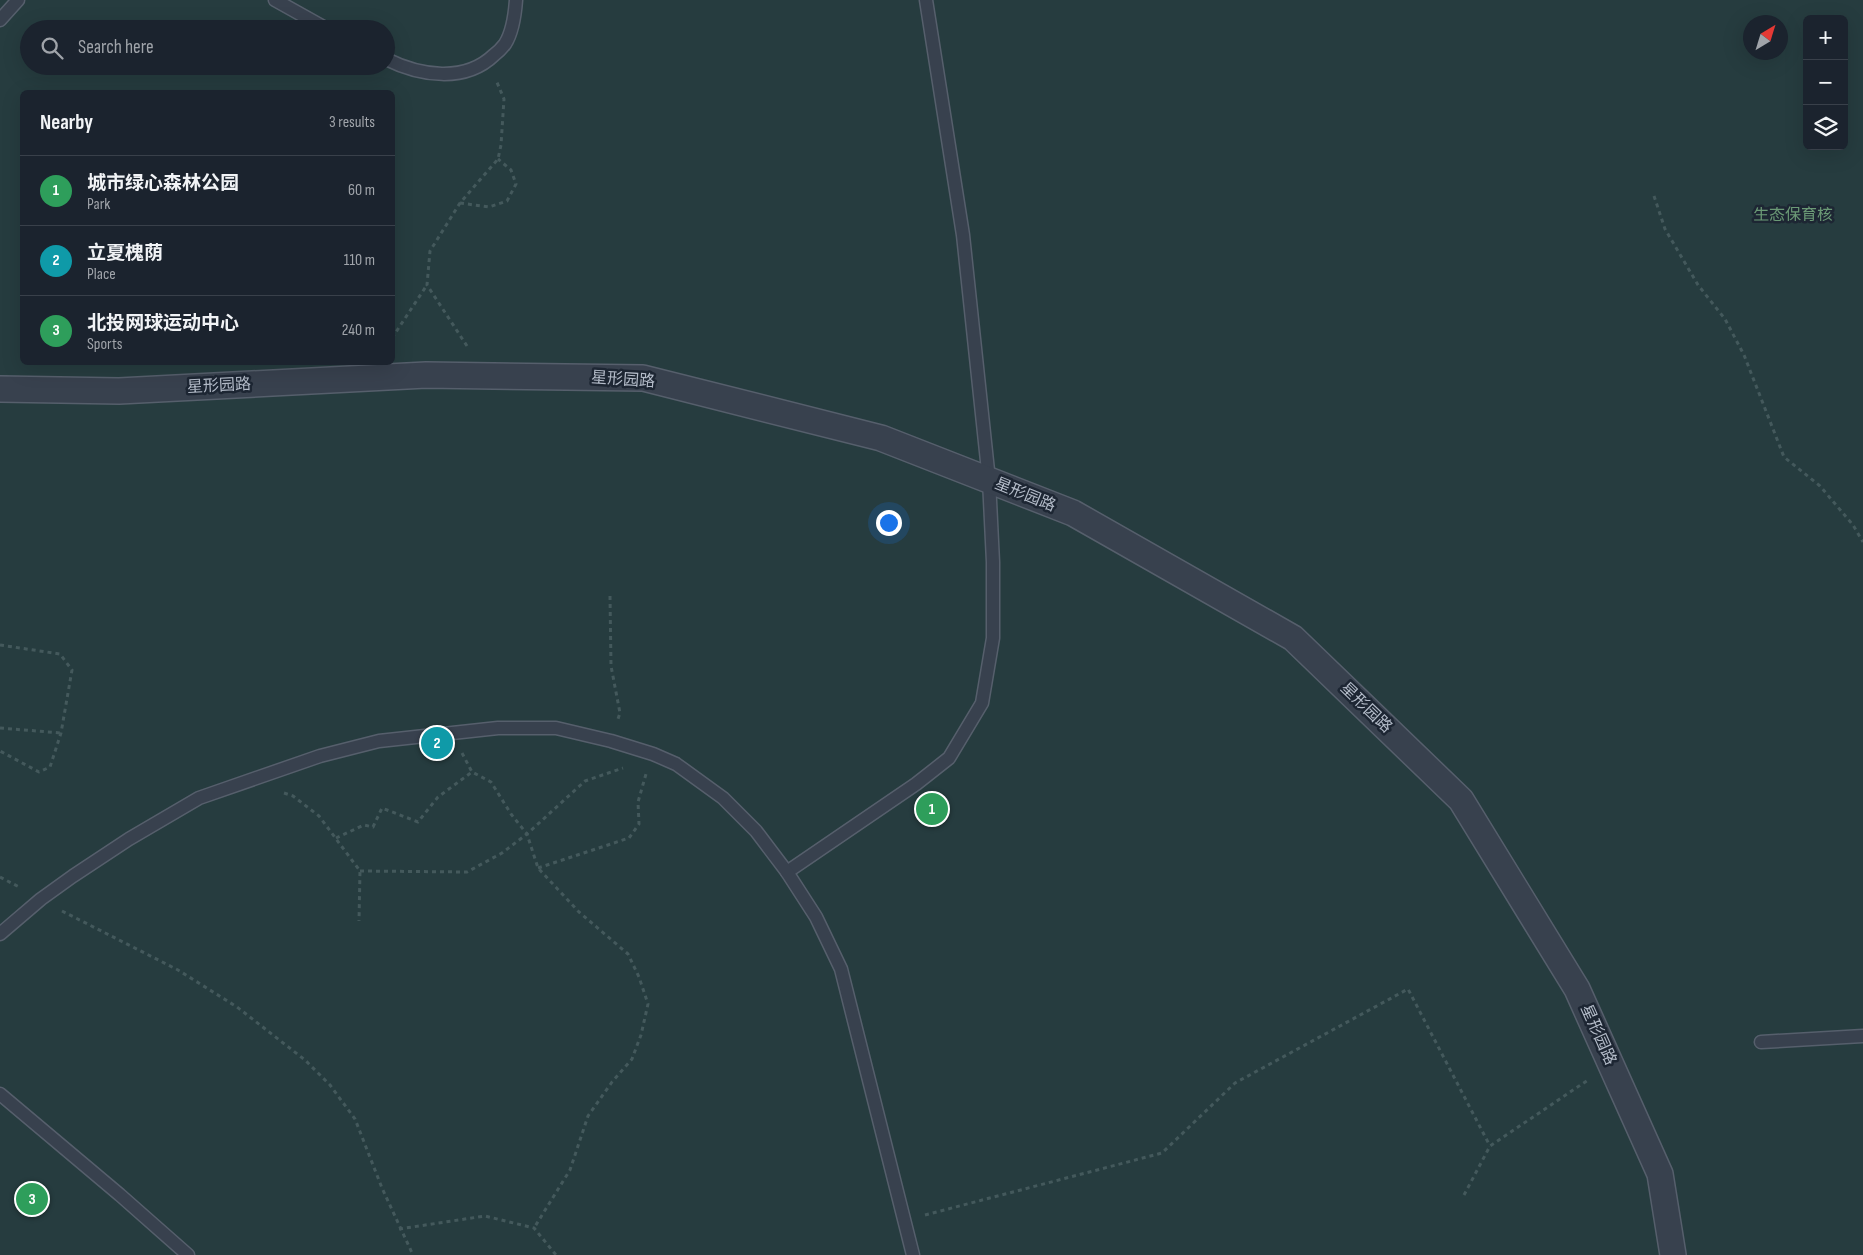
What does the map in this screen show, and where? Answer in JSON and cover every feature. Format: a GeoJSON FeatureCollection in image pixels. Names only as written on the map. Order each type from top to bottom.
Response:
{"type":"FeatureCollection","features":[{"type":"Feature","properties":{"kind":"street","name":"星形园路"},"geometry":{"type":"LineString","coordinates":[[0,389],[119,391],[426,375],[644,378],[881,438],[1073,513],[1293,638],[1461,800],[1577,988],[1660,1174],[1673,1255]]}},
{"type":"Feature","properties":{"kind":"lane"},"geometry":{"type":"LineString","coordinates":[[0,20],[18,0]]}},
{"type":"Feature","properties":{"kind":"lane"},"geometry":{"type":"LineString","coordinates":[[275,0],[311,20]]}},
{"type":"Feature","properties":{"kind":"lane"},"geometry":{"type":"LineString","coordinates":[[395,63],[417,71],[452,75],[488,62],[505,45],[511,30],[516,0]]}},
{"type":"Feature","properties":{"kind":"lane"},"geometry":{"type":"LineString","coordinates":[[788,872],[916,784],[950,758],[982,703],[993,638],[993,562],[989,480],[963,235],[926,0]]}},
{"type":"Feature","properties":{"kind":"lane"},"geometry":{"type":"LineString","coordinates":[[0,934],[41,899],[129,839],[199,798],[320,756],[379,741],[498,728],[556,728],[611,741],[653,754],[676,764],[723,798],[756,831],[788,872],[816,917],[840,969],[913,1255]]}},
{"type":"Feature","properties":{"kind":"lane"},"geometry":{"type":"LineString","coordinates":[[1761,1042],[1863,1036]]}},
{"type":"Feature","properties":{"kind":"lane"},"geometry":{"type":"LineString","coordinates":[[0,1094],[188,1255]]}},
{"type":"Feature","properties":{"kind":"path"},"geometry":{"type":"LineString","coordinates":[[395,333],[427,285],[430,251],[460,203],[498,159],[501,145],[504,99],[488,62]]}},
{"type":"Feature","properties":{"kind":"path"},"geometry":{"type":"LineString","coordinates":[[460,203],[489,207],[507,201],[516,184],[511,170],[498,159]]}},
{"type":"Feature","properties":{"kind":"path"},"geometry":{"type":"LineString","coordinates":[[1654,196],[1665,229],[1698,285],[1725,319],[1744,355],[1784,457],[1820,486],[1853,525],[1863,542]]}},
{"type":"Feature","properties":{"kind":"path"},"geometry":{"type":"LineString","coordinates":[[427,285],[487,376]]}},
{"type":"Feature","properties":{"kind":"path"},"geometry":{"type":"LineString","coordinates":[[610,596],[611,666],[620,713],[611,741]]}},
{"type":"Feature","properties":{"kind":"path"},"geometry":{"type":"LineString","coordinates":[[0,645],[60,654],[72,670],[61,733],[50,767],[39,772],[0,751]]}},
{"type":"Feature","properties":{"kind":"path"},"geometry":{"type":"LineString","coordinates":[[0,728],[61,733]]}},
{"type":"Feature","properties":{"kind":"path"},"geometry":{"type":"LineString","coordinates":[[453,732],[459,749],[472,772],[491,782],[511,814],[527,834],[538,868],[579,912],[628,954],[639,977],[648,1004],[641,1035],[632,1059],[612,1082],[588,1116],[570,1170],[534,1228]]}},
{"type":"Feature","properties":{"kind":"path"},"geometry":{"type":"LineString","coordinates":[[360,871],[468,872],[502,853],[527,834],[586,781],[616,771],[653,754]]}},
{"type":"Feature","properties":{"kind":"path"},"geometry":{"type":"LineString","coordinates":[[538,868],[629,838],[639,824],[638,802],[653,754]]}},
{"type":"Feature","properties":{"kind":"path"},"geometry":{"type":"LineString","coordinates":[[336,838],[364,825],[373,827],[382,808],[418,822],[438,797],[472,772]]}},
{"type":"Feature","properties":{"kind":"path"},"geometry":{"type":"LineString","coordinates":[[249,781],[293,796],[319,816],[360,871],[359,920]]}},
{"type":"Feature","properties":{"kind":"path"},"geometry":{"type":"LineString","coordinates":[[0,877],[178,970],[237,1007],[305,1060],[330,1085],[355,1119],[399,1229],[412,1255]]}},
{"type":"Feature","properties":{"kind":"path"},"geometry":{"type":"LineString","coordinates":[[904,1220],[1162,1153],[1235,1083],[1408,989],[1490,1146]]}},
{"type":"Feature","properties":{"kind":"path"},"geometry":{"type":"LineString","coordinates":[[1464,1195],[1490,1146],[1611,1065]]}},
{"type":"Feature","properties":{"kind":"path"},"geometry":{"type":"LineString","coordinates":[[399,1229],[485,1216],[534,1228],[556,1255]]}},
{"type":"Feature","properties":{"kind":"green space","name":"生态保育核"},"geometry":{"type":"Polygon","coordinates":[[[0,0],[1863,0],[1863,1255],[0,1255],[0,0]]]}},
{"type":"Feature","properties":{"kind":"place","name":"立夏槐荫"},"geometry":{"type":"Point","coordinates":[437,743]}},
{"type":"Feature","properties":{"kind":"place","name":"城市绿心森林公园"},"geometry":{"type":"Point","coordinates":[932,809]}},
{"type":"Feature","properties":{"kind":"place","name":"北投网球运动中心"},"geometry":{"type":"Point","coordinates":[32,1199]}}]}
